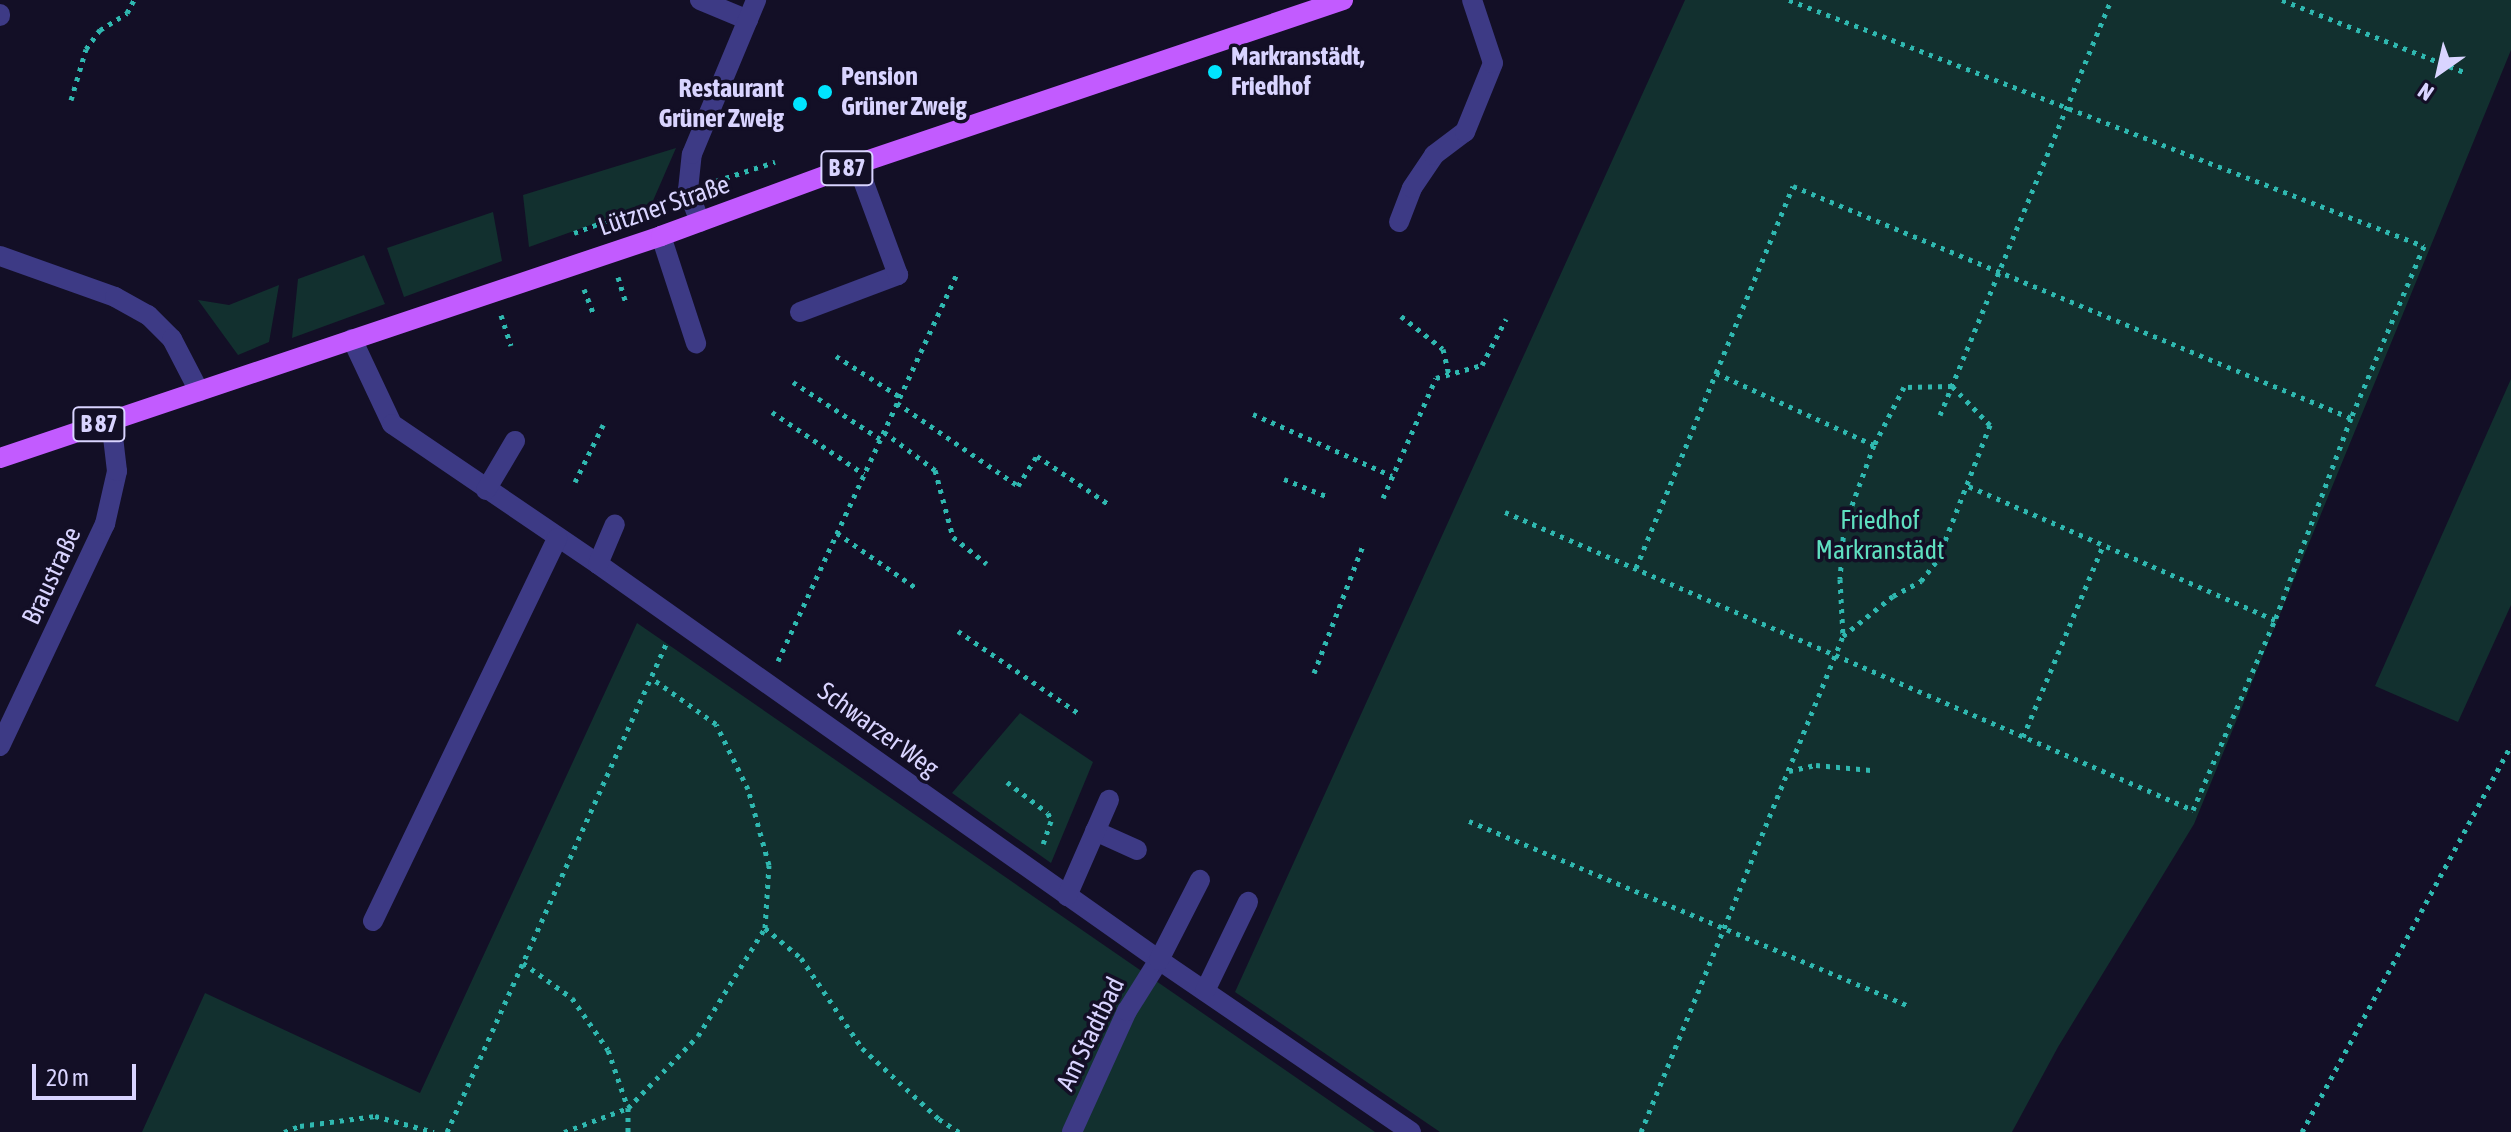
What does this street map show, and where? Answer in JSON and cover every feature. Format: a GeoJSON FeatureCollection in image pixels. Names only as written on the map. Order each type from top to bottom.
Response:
{"type":"FeatureCollection","features":[{"type":"Feature","properties":{"kind":"main road","name":"Lützner Straße"},"geometry":{"type":"LineString","coordinates":[[0,458],[661,236],[857,164],[1343,0]]}},
{"type":"Feature","properties":{"kind":"street"},"geometry":{"type":"LineString","coordinates":[[700,0],[748,20]]}},
{"type":"Feature","properties":{"kind":"street"},"geometry":{"type":"LineString","coordinates":[[700,222],[688,190],[692,154],[756,0]]}},
{"type":"Feature","properties":{"kind":"street"},"geometry":{"type":"LineString","coordinates":[[1399,222],[1412,188],[1434,155],[1465,132],[1493,63],[1472,0]]}},
{"type":"Feature","properties":{"kind":"street"},"geometry":{"type":"LineString","coordinates":[[800,312],[898,275],[857,164]]}},
{"type":"Feature","properties":{"kind":"street"},"geometry":{"type":"LineString","coordinates":[[661,236],[696,343]]}},
{"type":"Feature","properties":{"kind":"street"},"geometry":{"type":"LineString","coordinates":[[0,256],[115,297],[148,315],[172,339],[199,391]]}},
{"type":"Feature","properties":{"kind":"street","name":"Schwarzer Weg"},"geometry":{"type":"LineString","coordinates":[[352,339],[392,424],[598,564],[1028,869],[1411,1132]]}},
{"type":"Feature","properties":{"kind":"street","name":"Braustraße"},"geometry":{"type":"LineString","coordinates":[[0,746],[105,524],[117,471],[111,420]]}},
{"type":"Feature","properties":{"kind":"street"},"geometry":{"type":"LineString","coordinates":[[486,490],[515,441]]}},
{"type":"Feature","properties":{"kind":"street"},"geometry":{"type":"LineString","coordinates":[[598,564],[615,524]]}},
{"type":"Feature","properties":{"kind":"street"},"geometry":{"type":"LineString","coordinates":[[373,921],[557,538]]}},
{"type":"Feature","properties":{"kind":"street"},"geometry":{"type":"LineString","coordinates":[[1067,896],[1109,800]]}},
{"type":"Feature","properties":{"kind":"street"},"geometry":{"type":"LineString","coordinates":[[1095,831],[1137,850]]}},
{"type":"Feature","properties":{"kind":"street","name":"Am Stadtbad"},"geometry":{"type":"LineString","coordinates":[[1072,1132],[1127,1011],[1159,960],[1200,880]]}},
{"type":"Feature","properties":{"kind":"street"},"geometry":{"type":"LineString","coordinates":[[1205,991],[1248,902]]}},
{"type":"Feature","properties":{"kind":"path"},"geometry":{"type":"LineString","coordinates":[[71,100],[86,49],[100,30],[127,13],[134,0]]}},
{"type":"Feature","properties":{"kind":"path"},"geometry":{"type":"LineString","coordinates":[[1505,512],[2193,810],[2275,620],[2351,418],[2424,246],[2065,110],[1789,0]]}},
{"type":"Feature","properties":{"kind":"path"},"geometry":{"type":"LineString","coordinates":[[1940,415],[2111,0]]}},
{"type":"Feature","properties":{"kind":"path"},"geometry":{"type":"LineString","coordinates":[[2282,0],[2464,72]]}},
{"type":"Feature","properties":{"kind":"path"},"geometry":{"type":"LineString","coordinates":[[1636,568],[1793,186],[2351,418]]}},
{"type":"Feature","properties":{"kind":"path"},"geometry":{"type":"LineString","coordinates":[[768,683],[957,273]]}},
{"type":"Feature","properties":{"kind":"path"},"geometry":{"type":"LineString","coordinates":[[1401,316],[1443,349],[1449,374]]}},
{"type":"Feature","properties":{"kind":"path"},"geometry":{"type":"LineString","coordinates":[[1383,498],[1436,378],[1482,365],[1506,319]]}},
{"type":"Feature","properties":{"kind":"path"},"geometry":{"type":"LineString","coordinates":[[836,356],[1018,486],[1037,456],[1110,505]]}},
{"type":"Feature","properties":{"kind":"path"},"geometry":{"type":"LineString","coordinates":[[1716,373],[1874,445]]}},
{"type":"Feature","properties":{"kind":"path"},"geometry":{"type":"LineString","coordinates":[[793,382],[880,439]]}},
{"type":"Feature","properties":{"kind":"path"},"geometry":{"type":"LineString","coordinates":[[1641,1132],[1843,636],[1840,579],[1844,527],[1874,445],[1904,387],[1952,386],[1990,425],[1938,559],[1921,581],[1893,596],[1843,636]]}},
{"type":"Feature","properties":{"kind":"path"},"geometry":{"type":"LineString","coordinates":[[772,412],[864,474]]}},
{"type":"Feature","properties":{"kind":"path"},"geometry":{"type":"LineString","coordinates":[[1253,414],[1392,476]]}},
{"type":"Feature","properties":{"kind":"path"},"geometry":{"type":"LineString","coordinates":[[575,482],[603,425]]}},
{"type":"Feature","properties":{"kind":"path"},"geometry":{"type":"LineString","coordinates":[[884,432],[935,470],[953,537],[987,564]]}},
{"type":"Feature","properties":{"kind":"path"},"geometry":{"type":"LineString","coordinates":[[1284,479],[1326,496]]}},
{"type":"Feature","properties":{"kind":"path"},"geometry":{"type":"LineString","coordinates":[[1968,486],[2275,620]]}},
{"type":"Feature","properties":{"kind":"path"},"geometry":{"type":"LineString","coordinates":[[837,533],[916,588]]}},
{"type":"Feature","properties":{"kind":"path"},"geometry":{"type":"LineString","coordinates":[[1314,673],[1364,543]]}},
{"type":"Feature","properties":{"kind":"path"},"geometry":{"type":"LineString","coordinates":[[2023,737],[2103,546]]}},
{"type":"Feature","properties":{"kind":"path"},"geometry":{"type":"LineString","coordinates":[[447,1132],[653,679],[675,620]]}},
{"type":"Feature","properties":{"kind":"path"},"geometry":{"type":"LineString","coordinates":[[958,631],[1081,715]]}},
{"type":"Feature","properties":{"kind":"path"},"geometry":{"type":"LineString","coordinates":[[564,1132],[628,1108],[698,1036],[765,928],[769,865],[748,789],[716,724],[653,679]]}},
{"type":"Feature","properties":{"kind":"path"},"geometry":{"type":"LineString","coordinates":[[2302,1132],[2511,745]]}},
{"type":"Feature","properties":{"kind":"path"},"geometry":{"type":"LineString","coordinates":[[1788,772],[1816,765],[1871,770]]}},
{"type":"Feature","properties":{"kind":"path"},"geometry":{"type":"LineString","coordinates":[[1007,782],[1042,806],[1051,821],[1038,854],[1028,869]]}},
{"type":"Feature","properties":{"kind":"path"},"geometry":{"type":"LineString","coordinates":[[1469,821],[1910,1006]]}},
{"type":"Feature","properties":{"kind":"path"},"geometry":{"type":"LineString","coordinates":[[765,928],[801,958],[862,1048],[939,1119],[959,1132]]}},
{"type":"Feature","properties":{"kind":"path"},"geometry":{"type":"LineString","coordinates":[[523,963],[572,998],[608,1050],[628,1108],[628,1132]]}},
{"type":"Feature","properties":{"kind":"path"},"geometry":{"type":"LineString","coordinates":[[284,1132],[300,1126],[375,1116],[434,1132]]}},
{"type":"Feature","properties":{"kind":"green space","name":"Friedhof Markranstädt"},"geometry":{"type":"Polygon","coordinates":[[[1685,0],[2511,0],[2511,50],[2194,824],[2058,1047],[2012,1132],[1440,1132],[1235,992],[1685,0]]]}},
{"type":"Feature","properties":{"kind":"green space"},"geometry":{"type":"Polygon","coordinates":[[[676,148],[652,203],[529,247],[523,195],[676,148]]]}},
{"type":"Feature","properties":{"kind":"green space"},"geometry":{"type":"Polygon","coordinates":[[[493,212],[502,261],[404,297],[387,248],[493,212]]]}},
{"type":"Feature","properties":{"kind":"green space"},"geometry":{"type":"Polygon","coordinates":[[[364,255],[385,304],[292,338],[298,279],[364,255]]]}},
{"type":"Feature","properties":{"kind":"green space"},"geometry":{"type":"Polygon","coordinates":[[[279,285],[269,342],[238,355],[198,300],[229,305],[279,285]]]}},
{"type":"Feature","properties":{"kind":"green space"},"geometry":{"type":"Polygon","coordinates":[[[2511,379],[2511,605],[2458,722],[2375,686],[2511,379]]]}},
{"type":"Feature","properties":{"kind":"green space"},"geometry":{"type":"Polygon","coordinates":[[[637,623],[1375,1132],[142,1132],[205,993],[420,1093],[637,623]]]}},
{"type":"Feature","properties":{"kind":"green space"},"geometry":{"type":"Polygon","coordinates":[[[1020,713],[1093,762],[1051,863],[952,793],[1020,713]]]}},
{"type":"Feature","properties":{"kind":"place","name":"Markranstädt, Friedhof"},"geometry":{"type":"Point","coordinates":[1215,72]}},
{"type":"Feature","properties":{"kind":"place","name":"Pension Grüner Zweig"},"geometry":{"type":"Point","coordinates":[825,92]}},
{"type":"Feature","properties":{"kind":"place","name":"Restaurant Grüner Zweig"},"geometry":{"type":"Point","coordinates":[800,104]}}]}
